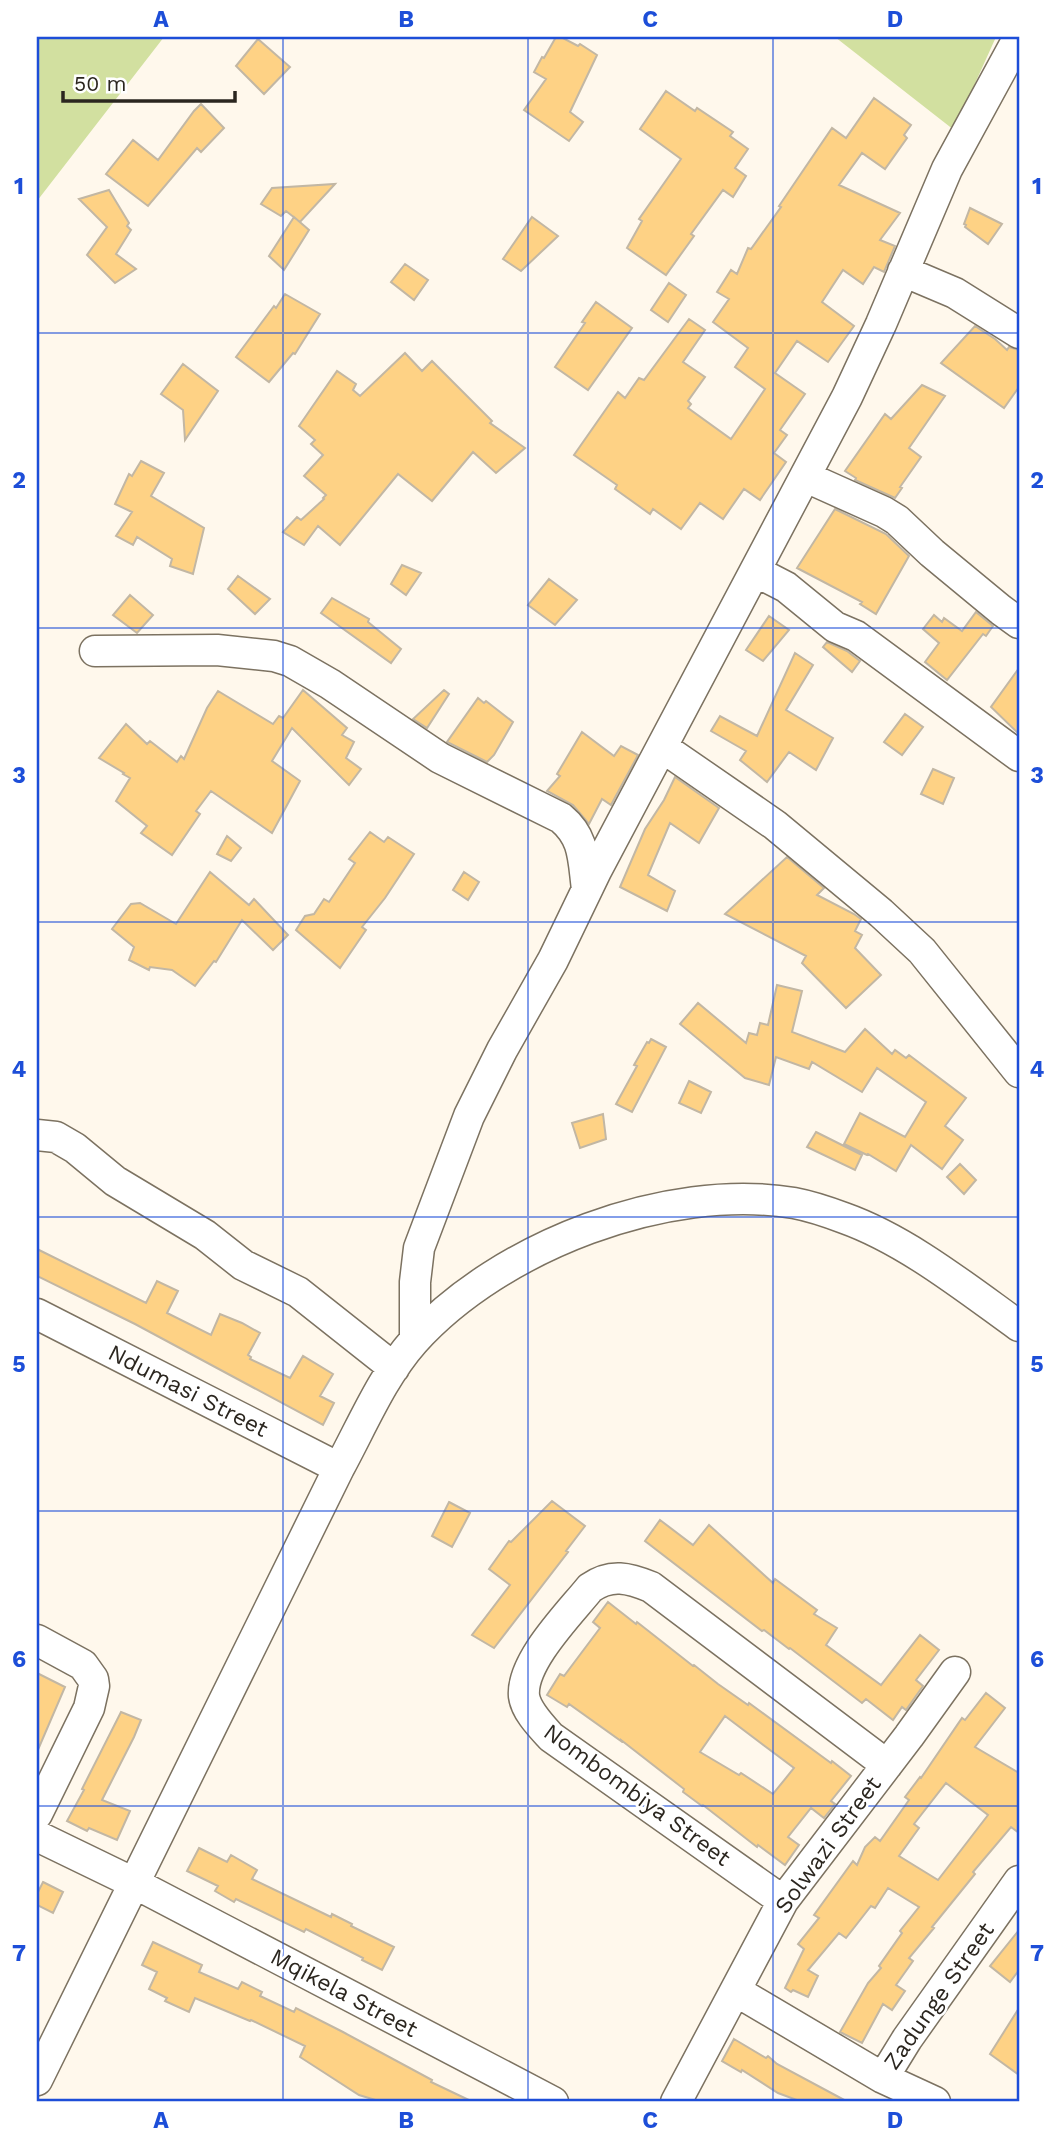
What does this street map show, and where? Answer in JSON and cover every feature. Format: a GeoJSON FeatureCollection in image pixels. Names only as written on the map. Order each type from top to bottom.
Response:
{"type":"FeatureCollection","features":[{"type":"Feature","properties":{"kind":"street"},"geometry":{"type":"LineString","coordinates":[[415,1340],[415,1282],[419,1248],[469,1116],[847,397],[957,148],[1019,37]]}},
{"type":"Feature","properties":{"kind":"street"},"geometry":{"type":"LineString","coordinates":[[903,271],[955,293],[1019,333]]}},
{"type":"Feature","properties":{"kind":"street"},"geometry":{"type":"LineString","coordinates":[[806,477],[897,520],[942,561],[1019,623]]}},
{"type":"Feature","properties":{"kind":"street"},"geometry":{"type":"LineString","coordinates":[[755,571],[786,587],[835,627],[856,636],[1019,756]]}},
{"type":"Feature","properties":{"kind":"street"},"geometry":{"type":"LineString","coordinates":[[95,651],[217,650],[274,656],[290,661],[330,684],[440,758],[561,818],[572,827],[581,843],[587,889]]}},
{"type":"Feature","properties":{"kind":"street"},"geometry":{"type":"LineString","coordinates":[[662,747],[775,825],[906,936],[922,951],[1019,1072]]}},
{"type":"Feature","properties":{"kind":"street"},"geometry":{"type":"LineString","coordinates":[[37,1135],[55,1137],[75,1148],[115,1181],[205,1235],[243,1265],[298,1292],[394,1368]]}},
{"type":"Feature","properties":{"kind":"street"},"geometry":{"type":"LineString","coordinates":[[37,2080],[339,1468],[394,1368],[415,1340],[469,1291],[522,1258],[618,1218],[685,1202],[739,1199],[794,1203],[846,1218],[885,1236],[947,1274],[1019,1326]]}},
{"type":"Feature","properties":{"kind":"street","name":"Ndumasi Street"},"geometry":{"type":"LineString","coordinates":[[37,1314],[339,1468]]}},
{"type":"Feature","properties":{"kind":"street","name":"Nombombiya Street"},"geometry":{"type":"LineString","coordinates":[[783,1901],[551,1737],[540,1726],[524,1698],[526,1677],[536,1656],[590,1588],[615,1577],[639,1582],[652,1587],[887,1765]]}},
{"type":"Feature","properties":{"kind":"street"},"geometry":{"type":"LineString","coordinates":[[37,1640],[83,1665],[93,1679],[94,1686],[89,1708],[37,1814]]}},
{"type":"Feature","properties":{"kind":"street","name":"Solwazi Street"},"geometry":{"type":"LineString","coordinates":[[676,2102],[783,1901],[955,1672]]}},
{"type":"Feature","properties":{"kind":"street","name":"Mqikela Street"},"geometry":{"type":"LineString","coordinates":[[37,1836],[134,1883],[553,2102]]}},
{"type":"Feature","properties":{"kind":"street","name":"Zadunge Street"},"geometry":{"type":"LineString","coordinates":[[883,2078],[907,2039],[1019,1881]]}},
{"type":"Feature","properties":{"kind":"street","name":"Zadunge Street"},"geometry":{"type":"LineString","coordinates":[[736,1991],[883,2078],[935,2102]]}},
{"type":"Feature","properties":{"kind":"green space"},"geometry":{"type":"Polygon","coordinates":[[[37,37],[164,37],[37,201],[37,37]]]}},
{"type":"Feature","properties":{"kind":"green space"},"geometry":{"type":"Polygon","coordinates":[[[835,37],[996,37],[954,130],[835,37]]]}},
{"type":"Feature","properties":{"kind":"building"},"geometry":{"type":"Polygon","coordinates":[[[556,37],[578,46],[580,44],[597,55],[570,112],[583,122],[569,141],[524,110],[546,79],[534,72],[556,37]]]}},
{"type":"Feature","properties":{"kind":"building"},"geometry":{"type":"Polygon","coordinates":[[[258,39],[290,67],[264,94],[236,66],[258,39]]]}},
{"type":"Feature","properties":{"kind":"building"},"geometry":{"type":"Polygon","coordinates":[[[666,91],[733,132],[730,136],[748,149],[735,168],[746,176],[733,197],[723,190],[666,275],[627,248],[642,221],[639,219],[681,159],[640,129],[666,91]]]}},
{"type":"Feature","properties":{"kind":"building"},"geometry":{"type":"Polygon","coordinates":[[[874,98],[911,125],[904,135],[907,138],[885,169],[862,153],[839,185],[900,213],[880,240],[895,246],[884,272],[874,267],[863,284],[843,270],[822,302],[854,326],[828,362],[797,341],[775,373],[805,394],[780,430],[787,435],[774,453],[786,462],[760,500],[744,489],[723,519],[700,503],[681,529],[653,509],[650,514],[615,489],[617,485],[574,455],[618,392],[625,398],[639,378],[644,380],[689,319],[705,330],[683,362],[705,377],[688,401],[691,404],[688,408],[731,439],[765,389],[735,367],[748,348],[713,322],[729,299],[717,292],[731,270],[737,274],[748,248],[751,249],[781,207],[779,206],[832,128],[846,138],[874,98]]]}},
{"type":"Feature","properties":{"kind":"building"},"geometry":{"type":"Polygon","coordinates":[[[201,104],[224,128],[201,152],[197,148],[148,206],[106,174],[133,140],[158,160],[201,104]]]}},
{"type":"Feature","properties":{"kind":"building"},"geometry":{"type":"Polygon","coordinates":[[[335,184],[300,222],[286,211],[281,216],[261,204],[272,188],[335,184]]]}},
{"type":"Feature","properties":{"kind":"building"},"geometry":{"type":"Polygon","coordinates":[[[109,190],[131,230],[116,254],[136,269],[115,283],[87,255],[107,227],[79,199],[109,190]]]}},
{"type":"Feature","properties":{"kind":"building"},"geometry":{"type":"Polygon","coordinates":[[[970,208],[1002,224],[988,244],[965,227],[970,208]]]}},
{"type":"Feature","properties":{"kind":"building"},"geometry":{"type":"Polygon","coordinates":[[[294,217],[309,230],[284,270],[269,256],[294,217]]]}},
{"type":"Feature","properties":{"kind":"building"},"geometry":{"type":"Polygon","coordinates":[[[532,217],[558,236],[521,271],[503,259],[532,217]]]}},
{"type":"Feature","properties":{"kind":"building"},"geometry":{"type":"Polygon","coordinates":[[[405,264],[428,280],[414,300],[391,282],[405,264]]]}},
{"type":"Feature","properties":{"kind":"building"},"geometry":{"type":"Polygon","coordinates":[[[669,283],[686,295],[668,322],[651,310],[669,283]]]}},
{"type":"Feature","properties":{"kind":"building"},"geometry":{"type":"Polygon","coordinates":[[[285,294],[320,314],[295,354],[293,353],[269,382],[236,357],[285,294]]]}},
{"type":"Feature","properties":{"kind":"building"},"geometry":{"type":"Polygon","coordinates":[[[596,302],[632,328],[588,390],[555,367],[596,302]]]}},
{"type":"Feature","properties":{"kind":"building"},"geometry":{"type":"Polygon","coordinates":[[[975,326],[1007,350],[1009,347],[1019,350],[1019,387],[1004,408],[941,363],[975,326]]]}},
{"type":"Feature","properties":{"kind":"building"},"geometry":{"type":"Polygon","coordinates":[[[405,353],[422,371],[432,361],[492,421],[490,423],[525,448],[496,473],[473,452],[432,501],[398,474],[340,545],[318,526],[304,545],[283,532],[297,517],[301,520],[326,495],[304,476],[323,455],[311,444],[315,440],[299,426],[337,371],[356,384],[353,390],[360,396],[405,353]]]}},
{"type":"Feature","properties":{"kind":"building"},"geometry":{"type":"Polygon","coordinates":[[[183,364],[218,391],[185,440],[183,410],[161,394],[183,364]]]}},
{"type":"Feature","properties":{"kind":"building"},"geometry":{"type":"Polygon","coordinates":[[[922,385],[945,396],[909,448],[921,457],[895,498],[855,480],[856,478],[845,471],[885,414],[891,419],[922,385]]]}},
{"type":"Feature","properties":{"kind":"building"},"geometry":{"type":"Polygon","coordinates":[[[141,461],[164,473],[151,496],[204,528],[193,574],[170,566],[172,559],[137,537],[133,545],[116,536],[132,512],[115,504],[129,474],[132,476],[141,461]]]}},
{"type":"Feature","properties":{"kind":"building"},"geometry":{"type":"Polygon","coordinates":[[[835,509],[886,534],[909,556],[876,614],[860,604],[862,602],[797,568],[835,509]]]}},
{"type":"Feature","properties":{"kind":"building"},"geometry":{"type":"Polygon","coordinates":[[[402,565],[421,573],[406,595],[391,584],[402,565]]]}},
{"type":"Feature","properties":{"kind":"building"},"geometry":{"type":"Polygon","coordinates":[[[238,576],[270,599],[255,614],[228,589],[238,576]]]}},
{"type":"Feature","properties":{"kind":"building"},"geometry":{"type":"Polygon","coordinates":[[[549,579],[577,600],[555,625],[528,605],[549,579]]]}},
{"type":"Feature","properties":{"kind":"building"},"geometry":{"type":"Polygon","coordinates":[[[130,595],[153,615],[137,633],[113,615],[130,595]]]}},
{"type":"Feature","properties":{"kind":"building"},"geometry":{"type":"Polygon","coordinates":[[[332,598],[369,619],[368,622],[401,649],[391,663],[321,613],[332,598]]]}},
{"type":"Feature","properties":{"kind":"building"},"geometry":{"type":"Polygon","coordinates":[[[976,612],[993,626],[986,636],[983,634],[947,680],[925,662],[939,643],[923,629],[934,615],[942,622],[944,618],[962,631],[976,612]]]}},
{"type":"Feature","properties":{"kind":"building"},"geometry":{"type":"Polygon","coordinates":[[[769,616],[789,630],[763,661],[746,650],[769,616]]]}},
{"type":"Feature","properties":{"kind":"building"},"geometry":{"type":"Polygon","coordinates":[[[827,642],[847,651],[860,661],[852,672],[823,647],[827,642]]]}},
{"type":"Feature","properties":{"kind":"building"},"geometry":{"type":"Polygon","coordinates":[[[795,653],[813,665],[786,710],[833,738],[816,770],[789,752],[767,782],[740,760],[746,751],[711,731],[720,716],[757,736],[795,653]]]}},
{"type":"Feature","properties":{"kind":"building"},"geometry":{"type":"Polygon","coordinates":[[[1019,668],[1019,734],[991,707],[1019,668]]]}},
{"type":"Feature","properties":{"kind":"building"},"geometry":{"type":"Polygon","coordinates":[[[303,690],[347,728],[342,735],[354,742],[346,758],[361,769],[349,785],[292,728],[272,761],[300,781],[272,833],[211,791],[196,811],[200,814],[172,855],[141,833],[147,826],[116,801],[130,778],[99,758],[126,724],[147,744],[150,741],[177,762],[181,756],[184,759],[207,708],[218,691],[273,724],[279,716],[283,718],[303,690]]]}},
{"type":"Feature","properties":{"kind":"building"},"geometry":{"type":"Polygon","coordinates":[[[444,690],[449,694],[427,728],[413,719],[444,690]]]}},
{"type":"Feature","properties":{"kind":"building"},"geometry":{"type":"Polygon","coordinates":[[[478,698],[513,722],[487,762],[447,742],[478,698]]]}},
{"type":"Feature","properties":{"kind":"building"},"geometry":{"type":"Polygon","coordinates":[[[905,714],[923,727],[902,755],[884,742],[905,714]]]}},
{"type":"Feature","properties":{"kind":"building"},"geometry":{"type":"Polygon","coordinates":[[[582,732],[614,756],[621,746],[638,755],[611,805],[602,799],[589,824],[573,805],[547,791],[560,776],[557,774],[582,732]]]}},
{"type":"Feature","properties":{"kind":"building"},"geometry":{"type":"Polygon","coordinates":[[[933,769],[954,778],[943,804],[921,794],[933,769]]]}},
{"type":"Feature","properties":{"kind":"building"},"geometry":{"type":"Polygon","coordinates":[[[675,777],[719,808],[699,843],[670,823],[648,875],[675,891],[667,911],[620,887],[645,829],[675,777]]]}},
{"type":"Feature","properties":{"kind":"building"},"geometry":{"type":"Polygon","coordinates":[[[370,832],[384,842],[388,837],[414,854],[362,927],[366,930],[340,968],[296,930],[305,916],[314,914],[324,899],[329,902],[355,863],[349,859],[370,832]]]}},
{"type":"Feature","properties":{"kind":"building"},"geometry":{"type":"Polygon","coordinates":[[[227,836],[241,848],[231,861],[217,854],[227,836]]]}},
{"type":"Feature","properties":{"kind":"building"},"geometry":{"type":"Polygon","coordinates":[[[787,857],[824,888],[817,895],[861,919],[855,931],[862,935],[855,948],[881,975],[846,1008],[802,963],[806,956],[725,914],[787,857]]]}},
{"type":"Feature","properties":{"kind":"building"},"geometry":{"type":"Polygon","coordinates":[[[210,872],[249,905],[254,899],[288,935],[273,950],[242,920],[216,962],[214,961],[195,986],[172,970],[150,967],[149,970],[129,960],[134,947],[112,929],[131,904],[140,903],[176,924],[210,872]]]}},
{"type":"Feature","properties":{"kind":"building"},"geometry":{"type":"Polygon","coordinates":[[[464,872],[479,882],[468,900],[453,890],[464,872]]]}},
{"type":"Feature","properties":{"kind":"building"},"geometry":{"type":"Polygon","coordinates":[[[777,985],[802,991],[792,1032],[845,1052],[865,1029],[892,1054],[895,1050],[906,1058],[909,1055],[966,1098],[945,1126],[963,1140],[942,1169],[911,1145],[896,1171],[868,1154],[844,1144],[860,1113],[905,1137],[926,1102],[877,1068],[862,1092],[812,1062],[809,1069],[776,1057],[769,1085],[745,1078],[680,1024],[698,1003],[746,1043],[749,1033],[757,1035],[760,1023],[768,1025],[777,985]]]}},
{"type":"Feature","properties":{"kind":"building"},"geometry":{"type":"Polygon","coordinates":[[[651,1039],[666,1047],[632,1112],[616,1104],[637,1066],[634,1065],[651,1039]]]}},
{"type":"Feature","properties":{"kind":"building"},"geometry":{"type":"Polygon","coordinates":[[[689,1081],[711,1092],[701,1113],[679,1103],[689,1081]]]}},
{"type":"Feature","properties":{"kind":"building"},"geometry":{"type":"Polygon","coordinates":[[[603,1114],[606,1139],[580,1148],[572,1123],[603,1114]]]}},
{"type":"Feature","properties":{"kind":"building"},"geometry":{"type":"Polygon","coordinates":[[[816,1132],[862,1155],[855,1170],[807,1147],[816,1132]]]}},
{"type":"Feature","properties":{"kind":"building"},"geometry":{"type":"Polygon","coordinates":[[[960,1164],[976,1180],[964,1194],[947,1177],[960,1164]]]}},
{"type":"Feature","properties":{"kind":"building"},"geometry":{"type":"Polygon","coordinates":[[[37,1249],[146,1303],[157,1281],[178,1291],[167,1313],[211,1335],[220,1314],[242,1323],[260,1333],[248,1355],[250,1359],[290,1378],[303,1356],[333,1374],[320,1396],[334,1403],[323,1425],[135,1324],[37,1276],[37,1249]]]}},
{"type":"Feature","properties":{"kind":"building"},"geometry":{"type":"Polygon","coordinates":[[[552,1501],[585,1526],[494,1648],[472,1635],[510,1585],[489,1569],[509,1541],[552,1501]]]}},
{"type":"Feature","properties":{"kind":"building"},"geometry":{"type":"Polygon","coordinates":[[[449,1502],[470,1513],[452,1547],[432,1536],[449,1502]]]}},
{"type":"Feature","properties":{"kind":"building"},"geometry":{"type":"Polygon","coordinates":[[[660,1520],[693,1545],[709,1525],[773,1583],[775,1579],[817,1610],[814,1614],[837,1628],[826,1645],[881,1685],[920,1635],[939,1650],[916,1680],[923,1686],[906,1710],[902,1707],[893,1720],[866,1699],[862,1703],[790,1648],[762,1631],[645,1541],[660,1520]]]}},
{"type":"Feature","properties":{"kind":"building"},"geometry":{"type":"Polygon","coordinates":[[[608,1602],[718,1684],[851,1776],[831,1801],[835,1804],[824,1818],[811,1808],[788,1837],[799,1845],[785,1865],[683,1792],[684,1789],[621,1740],[569,1704],[567,1707],[547,1695],[560,1674],[564,1676],[600,1628],[593,1622],[608,1602]],[[725,1716],[700,1752],[739,1775],[741,1773],[773,1794],[794,1768],[725,1716]]]}},
{"type":"Feature","properties":{"kind":"building"},"geometry":{"type":"Polygon","coordinates":[[[37,1673],[65,1687],[37,1752],[37,1673]]]}},
{"type":"Feature","properties":{"kind":"building"},"geometry":{"type":"Polygon","coordinates":[[[986,1693],[1005,1708],[975,1747],[1019,1773],[1019,1833],[1011,1827],[973,1872],[975,1874],[909,1958],[913,1961],[896,1985],[905,1991],[892,2010],[883,2004],[862,2043],[840,2032],[868,1983],[881,1968],[879,1966],[902,1933],[900,1931],[919,1907],[888,1888],[875,1908],[871,1906],[846,1938],[839,1933],[808,1970],[818,1976],[808,1997],[785,1988],[804,1949],[798,1944],[819,1918],[814,1915],[853,1861],[857,1865],[865,1847],[875,1837],[880,1841],[909,1800],[905,1797],[962,1718],[965,1720],[986,1693]],[[946,1783],[914,1824],[919,1828],[899,1856],[938,1880],[988,1815],[946,1783]]]}},
{"type":"Feature","properties":{"kind":"building"},"geometry":{"type":"Polygon","coordinates":[[[121,1712],[141,1720],[102,1800],[130,1811],[117,1840],[89,1828],[87,1831],[67,1821],[121,1712]]]}},
{"type":"Feature","properties":{"kind":"building"},"geometry":{"type":"Polygon","coordinates":[[[199,1848],[227,1862],[231,1855],[257,1870],[252,1879],[331,1917],[332,1914],[394,1947],[382,1970],[306,1929],[304,1932],[215,1891],[218,1886],[187,1871],[199,1848]]]}},
{"type":"Feature","properties":{"kind":"building"},"geometry":{"type":"Polygon","coordinates":[[[43,1882],[63,1892],[53,1913],[37,1905],[37,1894],[43,1882]]]}},
{"type":"Feature","properties":{"kind":"building"},"geometry":{"type":"Polygon","coordinates":[[[1019,1930],[1019,1970],[1010,1982],[990,1966],[1019,1930]]]}},
{"type":"Feature","properties":{"kind":"building"},"geometry":{"type":"Polygon","coordinates":[[[153,1942],[202,1965],[199,1972],[238,1989],[242,1982],[262,1992],[260,1996],[294,2012],[296,2008],[473,2102],[382,2102],[359,2095],[300,2057],[305,2046],[251,2020],[195,1998],[189,2012],[165,2001],[167,1998],[149,1989],[157,1972],[142,1965],[153,1942]]]}},
{"type":"Feature","properties":{"kind":"building"},"geometry":{"type":"Polygon","coordinates":[[[1019,2008],[1019,2075],[990,2054],[1019,2008]]]}},
{"type":"Feature","properties":{"kind":"building"},"geometry":{"type":"Polygon","coordinates":[[[734,2039],[848,2102],[802,2102],[778,2093],[742,2070],[741,2072],[722,2061],[734,2039]]]}}]}
